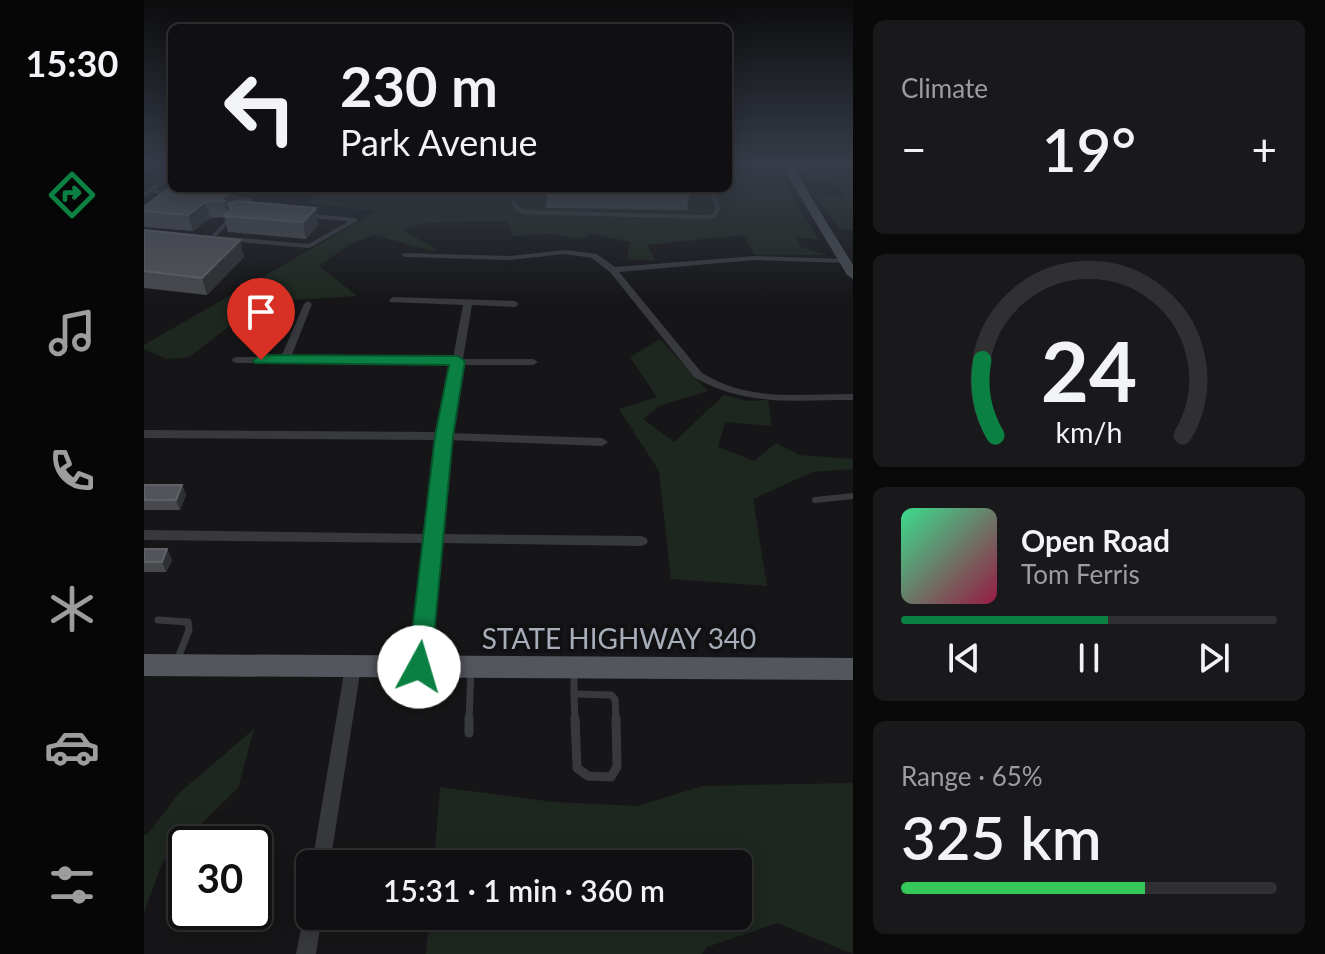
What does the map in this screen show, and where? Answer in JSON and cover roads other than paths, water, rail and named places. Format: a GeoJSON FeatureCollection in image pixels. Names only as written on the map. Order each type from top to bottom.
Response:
{"type":"FeatureCollection","features":[{"type":"Feature","properties":{"kind":"main road","name":"STATE HIGHWAY 340"},"geometry":{"type":"LineString","coordinates":[[144,665],[853,669]]}},
{"type":"Feature","properties":{"kind":"street"},"geometry":{"type":"LineString","coordinates":[[815,211],[853,275]]}},
{"type":"Feature","properties":{"kind":"street"},"geometry":{"type":"LineString","coordinates":[[405,255],[510,258],[579,253],[605,262],[698,375],[711,385],[730,393],[749,395],[853,397]]}},
{"type":"Feature","properties":{"kind":"street"},"geometry":{"type":"LineString","coordinates":[[613,270],[755,258],[845,261]]}},
{"type":"Feature","properties":{"kind":"street"},"geometry":{"type":"LineString","coordinates":[[393,300],[515,304]]}},
{"type":"Feature","properties":{"kind":"street"},"geometry":{"type":"LineString","coordinates":[[285,360],[308,304]]}},
{"type":"Feature","properties":{"kind":"street"},"geometry":{"type":"LineString","coordinates":[[419,667],[444,436],[468,304]]}},
{"type":"Feature","properties":{"kind":"street"},"geometry":{"type":"LineString","coordinates":[[236,360],[533,362]]}},
{"type":"Feature","properties":{"kind":"street"},"geometry":{"type":"LineString","coordinates":[[144,434],[444,436],[602,442]]}},
{"type":"Feature","properties":{"kind":"street"},"geometry":{"type":"LineString","coordinates":[[144,535],[641,541]]}},
{"type":"Feature","properties":{"kind":"street"},"geometry":{"type":"LineString","coordinates":[[323,850],[353,667]]}},
{"type":"Feature","properties":{"kind":"street"},"geometry":{"type":"LineString","coordinates":[[306,954],[310,930]]}},
{"type":"Feature","properties":{"kind":"lane"},"geometry":{"type":"LineString","coordinates":[[520,211],[706,217],[715,215],[717,211]]}},
{"type":"Feature","properties":{"kind":"lane"},"geometry":{"type":"LineString","coordinates":[[199,238],[309,246],[355,220],[297,215]]}},
{"type":"Feature","properties":{"kind":"lane"},"geometry":{"type":"LineString","coordinates":[[213,237],[227,222]]}},
{"type":"Feature","properties":{"kind":"lane"},"geometry":{"type":"LineString","coordinates":[[815,500],[853,496]]}},
{"type":"Feature","properties":{"kind":"lane"},"geometry":{"type":"LineString","coordinates":[[158,620],[188,622],[189,630],[175,665]]}},
{"type":"Feature","properties":{"kind":"lane"},"geometry":{"type":"LineString","coordinates":[[469,733],[471,667]]}},
{"type":"Feature","properties":{"kind":"lane"},"geometry":{"type":"LineString","coordinates":[[574,667],[574,694],[577,772],[582,776],[611,777],[617,767],[615,699],[611,695],[574,694]]}}]}
